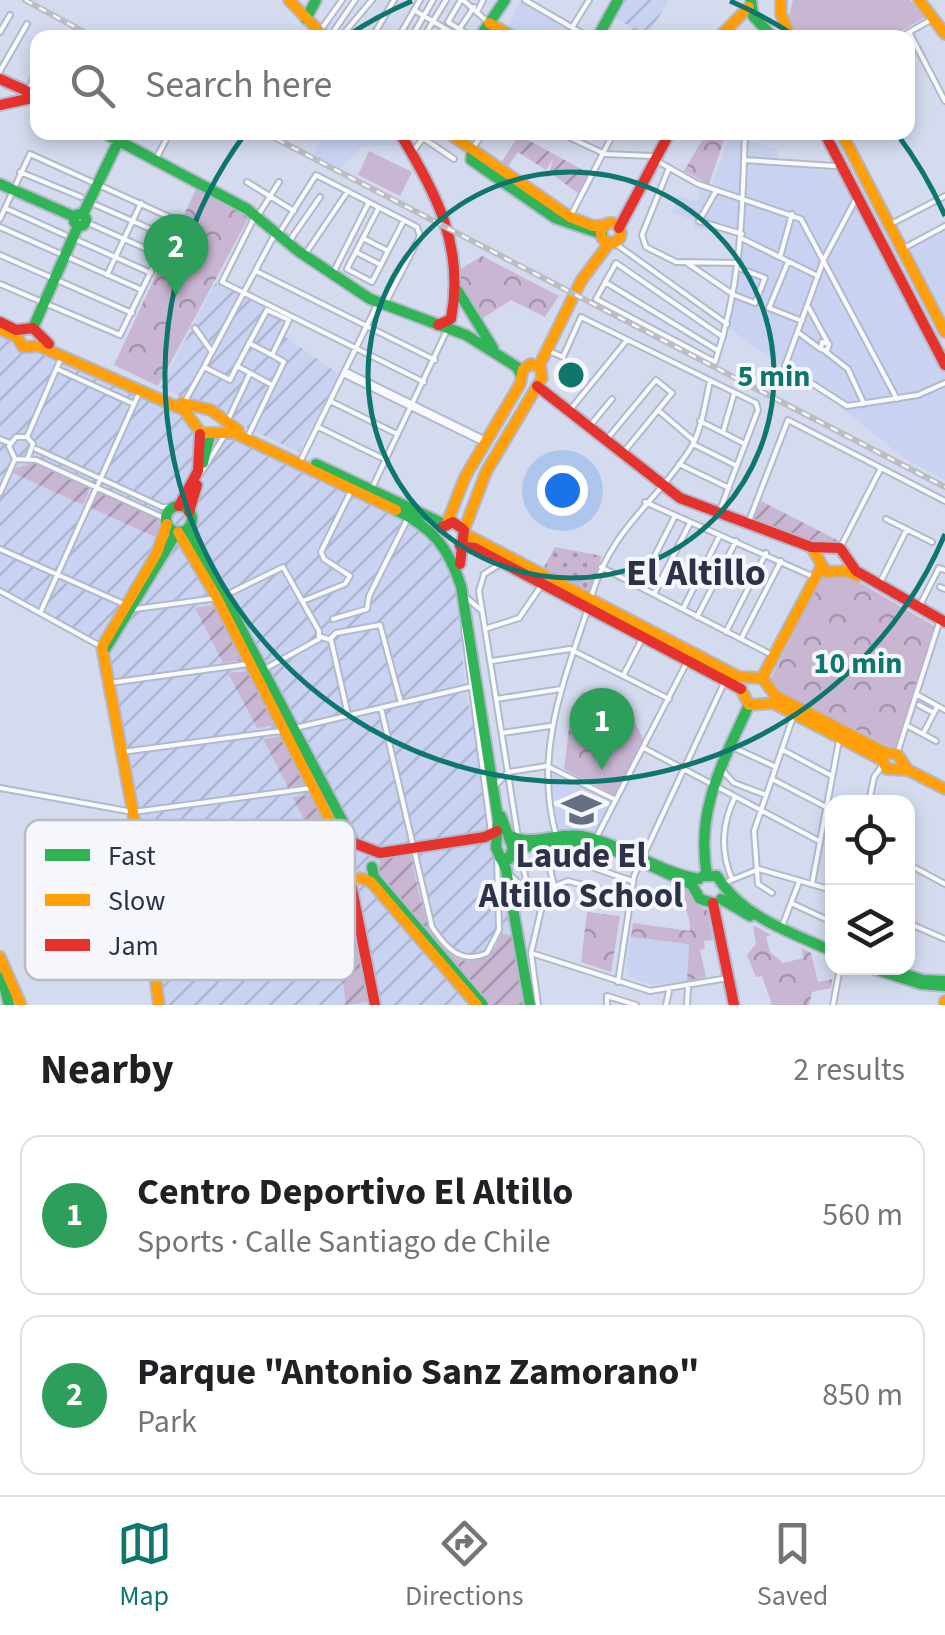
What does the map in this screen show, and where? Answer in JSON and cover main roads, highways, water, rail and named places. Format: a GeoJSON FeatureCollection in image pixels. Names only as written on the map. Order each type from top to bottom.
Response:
{"type":"FeatureCollection","features":[{"type":"Feature","properties":{"kind":"main road"},"geometry":{"type":"LineString","coordinates":[[289,0],[319,30]]}},
{"type":"Feature","properties":{"kind":"main road"},"geometry":{"type":"LineString","coordinates":[[306,19],[316,0]]}},
{"type":"Feature","properties":{"kind":"main road"},"geometry":{"type":"LineString","coordinates":[[482,30],[506,0]]}},
{"type":"Feature","properties":{"kind":"main road"},"geometry":{"type":"LineString","coordinates":[[599,30],[618,0]]}},
{"type":"Feature","properties":{"kind":"main road"},"geometry":{"type":"LineString","coordinates":[[919,0],[945,34]]}},
{"type":"Feature","properties":{"kind":"main road"},"geometry":{"type":"LineString","coordinates":[[727,30],[750,2],[767,30]]}},
{"type":"Feature","properties":{"kind":"main road"},"geometry":{"type":"LineString","coordinates":[[731,30],[741,22],[759,21],[783,5],[789,30]]}},
{"type":"Feature","properties":{"kind":"main road"},"geometry":{"type":"LineString","coordinates":[[488,23],[501,30]]}},
{"type":"Feature","properties":{"kind":"main road"},"geometry":{"type":"LineString","coordinates":[[0,79],[30,92]]}},
{"type":"Feature","properties":{"kind":"main road"},"geometry":{"type":"LineString","coordinates":[[0,105],[30,95]]}},
{"type":"Feature","properties":{"kind":"main road"},"geometry":{"type":"LineString","coordinates":[[28,336],[119,140]]}},
{"type":"Feature","properties":{"kind":"main road"},"geometry":{"type":"LineString","coordinates":[[123,140],[155,162],[256,216],[304,256],[382,304],[470,330],[472,317]]}},
{"type":"Feature","properties":{"kind":"main road"},"geometry":{"type":"LineString","coordinates":[[405,140],[448,224],[457,290],[450,326]]}},
{"type":"Feature","properties":{"kind":"main road"},"geometry":{"type":"LineString","coordinates":[[461,140],[570,217],[612,235]]}},
{"type":"Feature","properties":{"kind":"main road"},"geometry":{"type":"LineString","coordinates":[[438,536],[473,462],[527,368],[612,235],[663,140]]}},
{"type":"Feature","properties":{"kind":"main road"},"geometry":{"type":"LineString","coordinates":[[828,140],[945,365]]}},
{"type":"Feature","properties":{"kind":"main road"},"geometry":{"type":"LineString","coordinates":[[845,140],[855,160],[860,201],[889,225],[945,332]]}},
{"type":"Feature","properties":{"kind":"main road"},"geometry":{"type":"LineString","coordinates":[[472,150],[472,160],[556,218],[612,235]]}},
{"type":"Feature","properties":{"kind":"main road"},"geometry":{"type":"LineString","coordinates":[[839,165],[846,159],[855,160]]}},
{"type":"Feature","properties":{"kind":"main road"},"geometry":{"type":"LineString","coordinates":[[0,184],[81,220]]}},
{"type":"Feature","properties":{"kind":"main road"},"geometry":{"type":"LineString","coordinates":[[527,368],[547,350],[580,281],[612,235]]}},
{"type":"Feature","properties":{"kind":"main road"},"geometry":{"type":"LineString","coordinates":[[891,261],[899,264],[903,253]]}},
{"type":"Feature","properties":{"kind":"main road"},"geometry":{"type":"LineString","coordinates":[[457,290],[496,352]]}},
{"type":"Feature","properties":{"kind":"main road"},"geometry":{"type":"LineString","coordinates":[[450,326],[462,311],[472,317]]}},
{"type":"Feature","properties":{"kind":"main road"},"geometry":{"type":"LineString","coordinates":[[0,326],[222,416],[234,430],[409,516],[438,536],[456,565],[493,811],[511,876],[534,1005]]}},
{"type":"Feature","properties":{"kind":"main road"},"geometry":{"type":"LineString","coordinates":[[450,326],[527,368],[538,384],[662,486],[718,515],[811,547],[831,574],[844,566]]}},
{"type":"Feature","properties":{"kind":"main road"},"geometry":{"type":"LineString","coordinates":[[28,336],[62,356],[184,410],[196,425],[202,440],[198,471],[180,508],[181,530],[220,597],[335,820]]}},
{"type":"Feature","properties":{"kind":"main road"},"geometry":{"type":"LineString","coordinates":[[527,368],[538,384]]}},
{"type":"Feature","properties":{"kind":"main road"},"geometry":{"type":"LineString","coordinates":[[534,1005],[458,554],[486,472],[538,384]]}},
{"type":"Feature","properties":{"kind":"main road"},"geometry":{"type":"LineString","coordinates":[[513,392],[522,392],[526,400]]}},
{"type":"Feature","properties":{"kind":"main road"},"geometry":{"type":"LineString","coordinates":[[196,425],[204,410]]}},
{"type":"Feature","properties":{"kind":"main road"},"geometry":{"type":"LineString","coordinates":[[134,820],[102,647],[158,554],[167,522],[201,473],[212,433],[222,416]]}},
{"type":"Feature","properties":{"kind":"main road"},"geometry":{"type":"LineString","coordinates":[[196,425],[212,433],[234,430],[249,434],[464,532],[643,636],[726,679],[744,684],[762,678],[822,558],[840,548],[844,566],[943,624]]}},
{"type":"Feature","properties":{"kind":"main road"},"geometry":{"type":"LineString","coordinates":[[473,462],[475,472],[486,472]]}},
{"type":"Feature","properties":{"kind":"main road"},"geometry":{"type":"LineString","coordinates":[[167,522],[181,530]]}},
{"type":"Feature","properties":{"kind":"main road"},"geometry":{"type":"LineString","coordinates":[[105,664],[107,643],[128,605],[181,530]]}},
{"type":"Feature","properties":{"kind":"main road"},"geometry":{"type":"LineString","coordinates":[[444,547],[471,546],[744,684],[749,704],[714,783],[699,834],[700,899],[723,891]]}},
{"type":"Feature","properties":{"kind":"main road"},"geometry":{"type":"LineString","coordinates":[[844,566],[943,624]]}},
{"type":"Feature","properties":{"kind":"main road"},"geometry":{"type":"LineString","coordinates":[[762,678],[768,697],[794,714],[893,762]]}},
{"type":"Feature","properties":{"kind":"main road"},"geometry":{"type":"LineString","coordinates":[[749,704],[768,697],[945,789]]}},
{"type":"Feature","properties":{"kind":"main road"},"geometry":{"type":"LineString","coordinates":[[288,730],[336,820]]}},
{"type":"Feature","properties":{"kind":"main road"},"geometry":{"type":"LineString","coordinates":[[504,843],[556,835],[595,840],[641,861]]}},
{"type":"Feature","properties":{"kind":"main road"},"geometry":{"type":"LineString","coordinates":[[355,879],[374,857],[414,846],[585,842],[701,881],[825,950]]}},
{"type":"Feature","properties":{"kind":"main road"},"geometry":{"type":"LineString","coordinates":[[355,848],[374,857]]}},
{"type":"Feature","properties":{"kind":"main road"},"geometry":{"type":"LineString","coordinates":[[374,857],[374,878],[480,1005]]}},
{"type":"Feature","properties":{"kind":"main road"},"geometry":{"type":"LineString","coordinates":[[355,880],[371,882],[480,1005]]}},
{"type":"Feature","properties":{"kind":"main road"},"geometry":{"type":"LineString","coordinates":[[723,891],[825,950]]}},
{"type":"Feature","properties":{"kind":"main road"},"geometry":{"type":"LineString","coordinates":[[723,891],[728,978],[734,1005]]}},
{"type":"Feature","properties":{"kind":"main road"},"geometry":{"type":"LineString","coordinates":[[355,909],[364,934],[374,1005]]}},
{"type":"Feature","properties":{"kind":"main road"},"geometry":{"type":"LineString","coordinates":[[0,956],[20,1005]]}},
{"type":"Feature","properties":{"kind":"main road"},"geometry":{"type":"LineString","coordinates":[[0,969],[6,1005]]}},
{"type":"Feature","properties":{"kind":"main road"},"geometry":{"type":"LineString","coordinates":[[893,975],[922,984],[945,984]]}},
{"type":"Feature","properties":{"kind":"main road"},"geometry":{"type":"LineString","coordinates":[[906,975],[945,984]]}},
{"type":"Feature","properties":{"kind":"main road"},"geometry":{"type":"LineString","coordinates":[[156,980],[159,1005]]}},
{"type":"Feature","properties":{"kind":"main road"},"geometry":{"type":"LineString","coordinates":[[0,996],[6,1005]]}},
{"type":"Feature","properties":{"kind":"railway"},"geometry":{"type":"LineString","coordinates":[[25,0],[80,30]]}},
{"type":"Feature","properties":{"kind":"railway"},"geometry":{"type":"LineString","coordinates":[[278,140],[945,487]]}},
{"type":"Feature","properties":{"kind":"place","name":"Parque \"Antonio Sanz Zamorano\""},"geometry":{"type":"Point","coordinates":[176,296]}},
{"type":"Feature","properties":{"kind":"place","name":"Centro Deportivo El Altillo"},"geometry":{"type":"Point","coordinates":[602,770]}},
{"type":"Feature","properties":{"kind":"place","name":"Laude El Altillo School"},"geometry":{"type":"Point","coordinates":[581,809]}},
{"type":"Feature","properties":{"kind":"district","name":"El Altillo"},"geometry":{"type":"Point","coordinates":[696,573]}}]}
